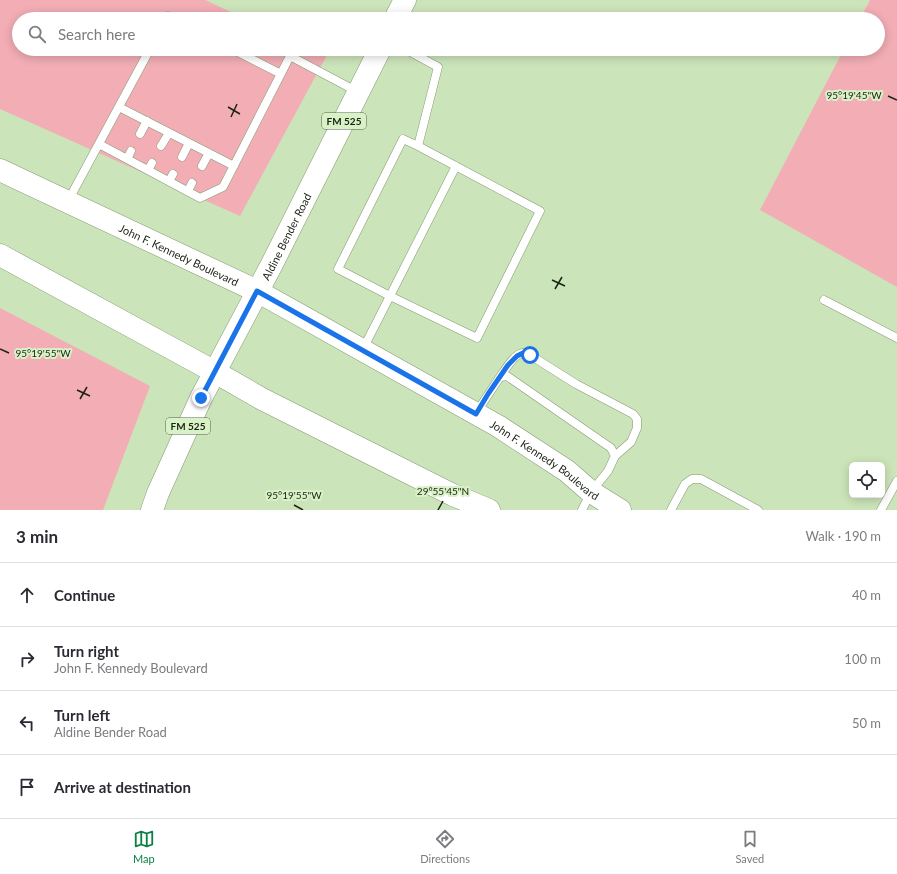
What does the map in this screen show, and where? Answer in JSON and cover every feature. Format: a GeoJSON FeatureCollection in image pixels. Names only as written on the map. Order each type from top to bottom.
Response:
{"type":"FeatureCollection","features":[{"type":"Feature","properties":{"kind":"main road"},"geometry":{"type":"LineString","coordinates":[[399,12],[405,0]]}},
{"type":"Feature","properties":{"kind":"main road","name":"Aldine Bender Road"},"geometry":{"type":"LineString","coordinates":[[152,510],[158,493],[201,398],[376,56]]}},
{"type":"Feature","properties":{"kind":"main road","name":"John F. Kennedy Boulevard"},"geometry":{"type":"LineString","coordinates":[[0,170],[257,291],[498,426],[567,471],[586,501],[620,510]]}},
{"type":"Feature","properties":{"kind":"main road"},"geometry":{"type":"LineString","coordinates":[[0,255],[270,403],[453,495],[489,510]]}},
{"type":"Feature","properties":{"kind":"lane"},"geometry":{"type":"LineString","coordinates":[[68,202],[146,56]]}},
{"type":"Feature","properties":{"kind":"lane"},"geometry":{"type":"LineString","coordinates":[[246,56],[281,74]]}},
{"type":"Feature","properties":{"kind":"lane"},"geometry":{"type":"LineString","coordinates":[[99,144],[127,159],[150,167],[171,177],[188,191],[200,198],[223,187],[290,56],[358,92]]}},
{"type":"Feature","properties":{"kind":"lane"},"geometry":{"type":"LineString","coordinates":[[418,56],[438,67],[418,146]]}},
{"type":"Feature","properties":{"kind":"lane"},"geometry":{"type":"LineString","coordinates":[[119,107],[234,166]]}},
{"type":"Feature","properties":{"kind":"lane"},"geometry":{"type":"LineString","coordinates":[[140,134],[147,121]]}},
{"type":"Feature","properties":{"kind":"lane"},"geometry":{"type":"LineString","coordinates":[[161,146],[169,133]]}},
{"type":"Feature","properties":{"kind":"lane"},"geometry":{"type":"LineString","coordinates":[[403,139],[456,166],[540,211],[476,338],[338,269],[403,139]]}},
{"type":"Feature","properties":{"kind":"lane"},"geometry":{"type":"LineString","coordinates":[[182,157],[189,143]]}},
{"type":"Feature","properties":{"kind":"lane"},"geometry":{"type":"LineString","coordinates":[[127,159],[131,151]]}},
{"type":"Feature","properties":{"kind":"lane"},"geometry":{"type":"LineString","coordinates":[[202,166],[209,153]]}},
{"type":"Feature","properties":{"kind":"lane"},"geometry":{"type":"LineString","coordinates":[[362,350],[456,166]]}},
{"type":"Feature","properties":{"kind":"lane"},"geometry":{"type":"LineString","coordinates":[[188,191],[192,183]]}},
{"type":"Feature","properties":{"kind":"lane"},"geometry":{"type":"LineString","coordinates":[[824,300],[897,338]]}},
{"type":"Feature","properties":{"kind":"lane"},"geometry":{"type":"LineString","coordinates":[[476,414],[508,365],[517,356],[523,353],[530,355],[576,384],[633,414],[637,419],[638,428],[631,442],[615,456],[608,472],[586,501]]}},
{"type":"Feature","properties":{"kind":"lane"},"geometry":{"type":"LineString","coordinates":[[500,377],[507,376],[611,448],[615,456]]}},
{"type":"Feature","properties":{"kind":"lane"},"geometry":{"type":"LineString","coordinates":[[671,510],[685,484],[692,479],[701,480],[758,510]]}},
{"type":"Feature","properties":{"kind":"lane"},"geometry":{"type":"LineString","coordinates":[[881,510],[897,481]]}},
{"type":"Feature","properties":{"kind":"shaded area"},"geometry":{"type":"Polygon","coordinates":[[[0,0],[205,0],[231,12],[12,12],[12,56],[326,56],[240,216],[0,109],[0,0]]]}},
{"type":"Feature","properties":{"kind":"shaded area"},"geometry":{"type":"Polygon","coordinates":[[[870,0],[897,0],[897,287],[760,210],[840,56],[885,56],[885,12],[864,12],[870,0]]]}},
{"type":"Feature","properties":{"kind":"shaded area"},"geometry":{"type":"Polygon","coordinates":[[[0,308],[150,386],[103,510],[0,510],[0,308]]]}},
{"type":"Feature","properties":{"kind":"route"},"geometry":{"type":"LineString","coordinates":[[201,398],[257,291],[476,414],[508,365],[517,356],[523,353],[530,355]]}}]}
